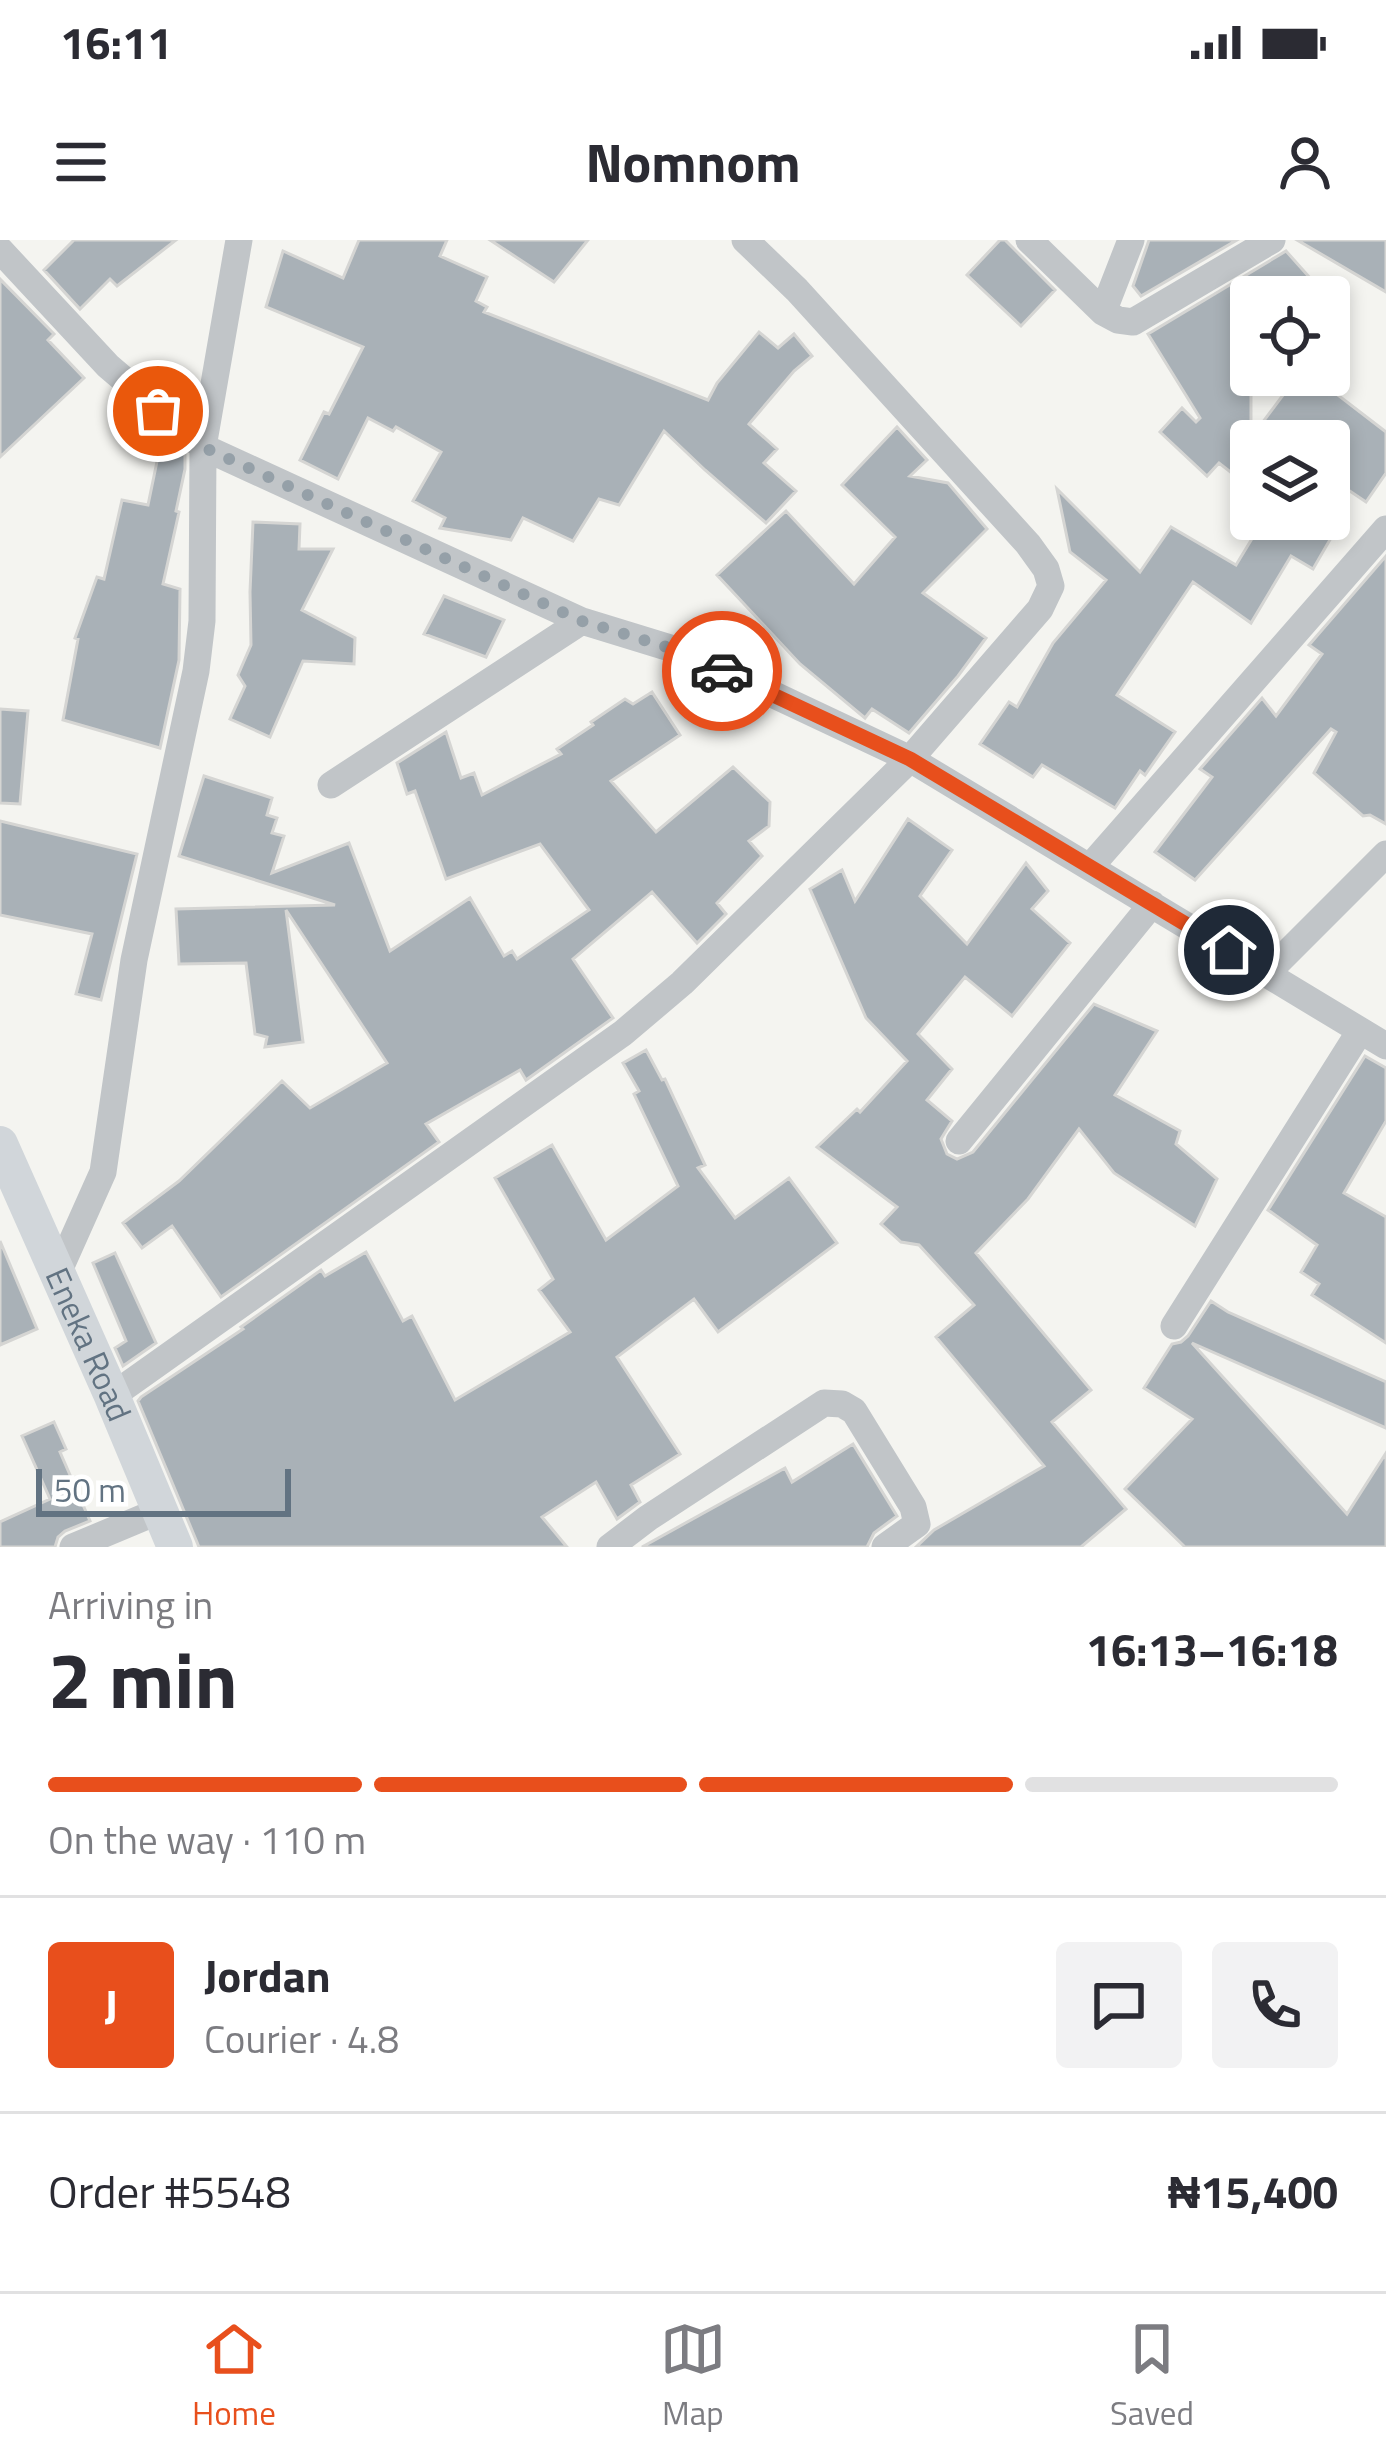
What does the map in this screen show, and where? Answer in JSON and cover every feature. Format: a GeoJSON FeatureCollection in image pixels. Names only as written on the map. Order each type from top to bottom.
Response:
{"type":"FeatureCollection","features":[{"type":"Feature","properties":{"kind":"main road","name":"Eneka Road"},"geometry":{"type":"LineString","coordinates":[[0,1144],[175,1547]]}},
{"type":"Feature","properties":{"kind":"street"},"geometry":{"type":"LineString","coordinates":[[57,1275],[103,1172],[134,959],[196,671],[202,621],[203,447],[239,240]]}},
{"type":"Feature","properties":{"kind":"street"},"geometry":{"type":"LineString","coordinates":[[112,1396],[623,1033],[682,983],[910,759],[1040,609],[1051,586],[1046,569],[1028,544],[745,240]]}},
{"type":"Feature","properties":{"kind":"street"},"geometry":{"type":"LineString","coordinates":[[1029,240],[1103,312],[1133,322],[1272,240]]}},
{"type":"Feature","properties":{"kind":"street"},"geometry":{"type":"LineString","coordinates":[[1103,312],[1131,240]]}},
{"type":"Feature","properties":{"kind":"street"},"geometry":{"type":"LineString","coordinates":[[0,250],[109,366],[203,447],[582,621],[683,652],[910,759],[1386,1046]]}},
{"type":"Feature","properties":{"kind":"street"},"geometry":{"type":"LineString","coordinates":[[1090,866],[1386,529]]}},
{"type":"Feature","properties":{"kind":"street"},"geometry":{"type":"LineString","coordinates":[[331,785],[582,621]]}},
{"type":"Feature","properties":{"kind":"street"},"geometry":{"type":"LineString","coordinates":[[1267,973],[1386,854]]}},
{"type":"Feature","properties":{"kind":"street"},"geometry":{"type":"LineString","coordinates":[[958,1142],[1152,904]]}},
{"type":"Feature","properties":{"kind":"street"},"geometry":{"type":"LineString","coordinates":[[1174,1326],[1360,1030]]}},
{"type":"Feature","properties":{"kind":"street"},"geometry":{"type":"LineString","coordinates":[[610,1547],[824,1403],[842,1404],[854,1411],[913,1507],[917,1524],[885,1547]]}},
{"type":"Feature","properties":{"kind":"street"},"geometry":{"type":"LineString","coordinates":[[73,1547],[159,1510]]}},
{"type":"Feature","properties":{"kind":"building"},"geometry":{"type":"Polygon","coordinates":[[[74,240],[176,240],[117,286],[110,279],[80,309],[44,270],[74,240]]]}},
{"type":"Feature","properties":{"kind":"building"},"geometry":{"type":"Polygon","coordinates":[[[359,240],[447,240],[440,256],[487,277],[476,301],[487,307],[484,312],[708,400],[759,332],[778,348],[794,334],[812,356],[749,424],[777,449],[764,463],[796,491],[766,523],[664,431],[619,505],[599,499],[573,541],[523,518],[511,540],[440,528],[445,518],[413,501],[441,452],[396,427],[393,431],[368,418],[338,479],[300,460],[363,347],[266,307],[283,251],[343,278],[359,240]]]}},
{"type":"Feature","properties":{"kind":"building"},"geometry":{"type":"Polygon","coordinates":[[[490,240],[588,240],[554,282],[490,240]]]}},
{"type":"Feature","properties":{"kind":"building"},"geometry":{"type":"Polygon","coordinates":[[[1000,240],[1055,290],[1021,326],[967,275],[1000,240]]]}},
{"type":"Feature","properties":{"kind":"building"},"geometry":{"type":"Polygon","coordinates":[[[1149,240],[1237,240],[1141,296],[1133,286],[1149,240]]]}},
{"type":"Feature","properties":{"kind":"building"},"geometry":{"type":"Polygon","coordinates":[[[1297,240],[1386,240],[1386,292],[1297,240]]]}},
{"type":"Feature","properties":{"kind":"building"},"geometry":{"type":"Polygon","coordinates":[[[1286,251],[1308,276],[1244,276],[1286,251]]]}},
{"type":"Feature","properties":{"kind":"building"},"geometry":{"type":"Polygon","coordinates":[[[0,279],[54,334],[48,340],[84,378],[0,457],[0,279]]]}},
{"type":"Feature","properties":{"kind":"building"},"geometry":{"type":"Polygon","coordinates":[[[1230,285],[1230,396],[1251,396],[1251,420],[1230,420],[1230,472],[1219,463],[1207,476],[1160,432],[1182,408],[1196,422],[1200,418],[1148,334],[1230,285]]]}},
{"type":"Feature","properties":{"kind":"building"},"geometry":{"type":"Polygon","coordinates":[[[1282,396],[1339,396],[1386,432],[1386,473],[1366,502],[1350,491],[1350,420],[1264,420],[1282,396]]]}},
{"type":"Feature","properties":{"kind":"building"},"geometry":{"type":"Polygon","coordinates":[[[897,427],[927,460],[910,476],[948,483],[987,529],[923,593],[986,638],[909,733],[872,709],[865,718],[800,664],[717,575],[786,511],[854,584],[895,537],[842,485],[897,427]]]}},
{"type":"Feature","properties":{"kind":"building"},"geometry":{"type":"Polygon","coordinates":[[[161,442],[185,455],[185,469],[163,584],[180,589],[179,660],[160,748],[63,720],[75,638],[97,577],[104,579],[122,500],[148,505],[161,442]]]}},
{"type":"Feature","properties":{"kind":"building"},"geometry":{"type":"Polygon","coordinates":[[[1057,489],[1140,572],[1171,527],[1236,565],[1251,540],[1330,540],[1313,569],[1291,556],[1251,623],[1193,582],[1117,695],[1175,732],[1115,808],[1042,765],[1033,777],[980,744],[1009,702],[1017,707],[1053,643],[1106,580],[1070,552],[1057,489]]]}},
{"type":"Feature","properties":{"kind":"building"},"geometry":{"type":"Polygon","coordinates":[[[253,522],[300,524],[299,549],[333,549],[302,610],[355,638],[354,664],[303,661],[270,737],[230,719],[245,686],[238,675],[251,645],[253,522]]]}},
{"type":"Feature","properties":{"kind":"building"},"geometry":{"type":"Polygon","coordinates":[[[1386,556],[1386,824],[1363,816],[1314,773],[1336,732],[1331,729],[1195,880],[1155,852],[1212,777],[1200,769],[1262,698],[1276,716],[1322,654],[1309,645],[1386,556]]]}},
{"type":"Feature","properties":{"kind":"building"},"geometry":{"type":"Polygon","coordinates":[[[444,596],[504,620],[486,657],[424,634],[444,596]]]}},
{"type":"Feature","properties":{"kind":"building"},"geometry":{"type":"Polygon","coordinates":[[[652,692],[680,735],[611,781],[656,832],[733,767],[770,802],[769,826],[749,841],[762,856],[717,903],[726,914],[697,943],[652,892],[573,959],[613,1018],[526,1080],[520,1070],[426,1124],[439,1142],[221,1297],[172,1226],[142,1248],[123,1223],[179,1181],[282,1081],[310,1108],[387,1063],[286,910],[303,1042],[265,1047],[267,1037],[255,1034],[246,963],[179,964],[176,909],[335,905],[179,856],[204,776],[272,798],[267,815],[277,818],[272,833],[284,836],[272,873],[349,843],[390,951],[470,898],[504,956],[512,951],[517,959],[589,910],[540,844],[446,879],[415,791],[407,794],[397,763],[446,732],[461,778],[474,773],[482,795],[561,754],[557,749],[625,699],[633,704],[652,692]]]}},
{"type":"Feature","properties":{"kind":"building"},"geometry":{"type":"Polygon","coordinates":[[[0,709],[28,711],[20,804],[0,803],[0,709]]]}},
{"type":"Feature","properties":{"kind":"building"},"geometry":{"type":"Polygon","coordinates":[[[908,819],[952,850],[920,896],[967,944],[1026,863],[1048,891],[1032,909],[1070,943],[1012,1016],[965,977],[918,1034],[952,1069],[927,1100],[952,1121],[941,1139],[947,1154],[957,1159],[973,1152],[1094,1004],[1157,1031],[1115,1095],[1180,1131],[1176,1144],[1217,1179],[1195,1226],[1114,1173],[1079,1129],[1028,1199],[976,1253],[1091,1390],[1052,1422],[1126,1509],[1081,1547],[916,1547],[934,1530],[1044,1466],[936,1337],[974,1305],[919,1245],[901,1242],[881,1224],[897,1207],[817,1147],[857,1109],[860,1112],[907,1061],[866,1018],[810,889],[842,870],[855,901],[908,819]]]}},
{"type":"Feature","properties":{"kind":"building"},"geometry":{"type":"Polygon","coordinates":[[[0,821],[137,854],[101,1000],[76,994],[92,934],[0,915],[0,821]]]}},
{"type":"Feature","properties":{"kind":"building"},"geometry":{"type":"Polygon","coordinates":[[[646,1050],[665,1079],[705,1165],[698,1168],[735,1218],[789,1178],[837,1243],[718,1332],[694,1299],[617,1357],[680,1454],[631,1485],[640,1502],[617,1519],[596,1482],[542,1517],[567,1547],[199,1547],[138,1401],[141,1397],[321,1270],[325,1276],[366,1252],[403,1321],[412,1316],[455,1400],[570,1332],[539,1290],[553,1279],[495,1178],[552,1145],[606,1240],[678,1186],[623,1063],[646,1050]]]}},
{"type":"Feature","properties":{"kind":"building"},"geometry":{"type":"Polygon","coordinates":[[[1365,1056],[1386,1068],[1386,1121],[1344,1193],[1386,1217],[1386,1343],[1312,1295],[1319,1284],[1301,1272],[1317,1245],[1268,1210],[1365,1056]]]}},
{"type":"Feature","properties":{"kind":"building"},"geometry":{"type":"Polygon","coordinates":[[[0,1241],[37,1329],[0,1345],[0,1241]]]}},
{"type":"Feature","properties":{"kind":"building"},"geometry":{"type":"Polygon","coordinates":[[[115,1253],[156,1343],[123,1366],[115,1348],[126,1341],[93,1263],[115,1253]]]}},
{"type":"Feature","properties":{"kind":"building"},"geometry":{"type":"Polygon","coordinates":[[[1211,1301],[1386,1382],[1386,1428],[1192,1343],[1347,1514],[1386,1453],[1386,1547],[1185,1547],[1125,1489],[1192,1419],[1144,1388],[1172,1344],[1188,1336],[1211,1301]]]}},
{"type":"Feature","properties":{"kind":"building"},"geometry":{"type":"Polygon","coordinates":[[[54,1422],[66,1449],[60,1452],[90,1521],[65,1531],[55,1547],[0,1547],[0,1522],[50,1499],[22,1436],[54,1422]]]}},
{"type":"Feature","properties":{"kind":"building"},"geometry":{"type":"Polygon","coordinates":[[[853,1444],[897,1516],[874,1533],[867,1547],[642,1547],[785,1468],[792,1482],[853,1444]]]}},
{"type":"Feature","properties":{"kind":"way so far"},"geometry":{"type":"LineString","coordinates":[[158,411],[203,447],[582,621],[683,652],[722,671]]}},
{"type":"Feature","properties":{"kind":"route"},"geometry":{"type":"LineString","coordinates":[[722,671],[910,759],[1229,950]]}}]}
